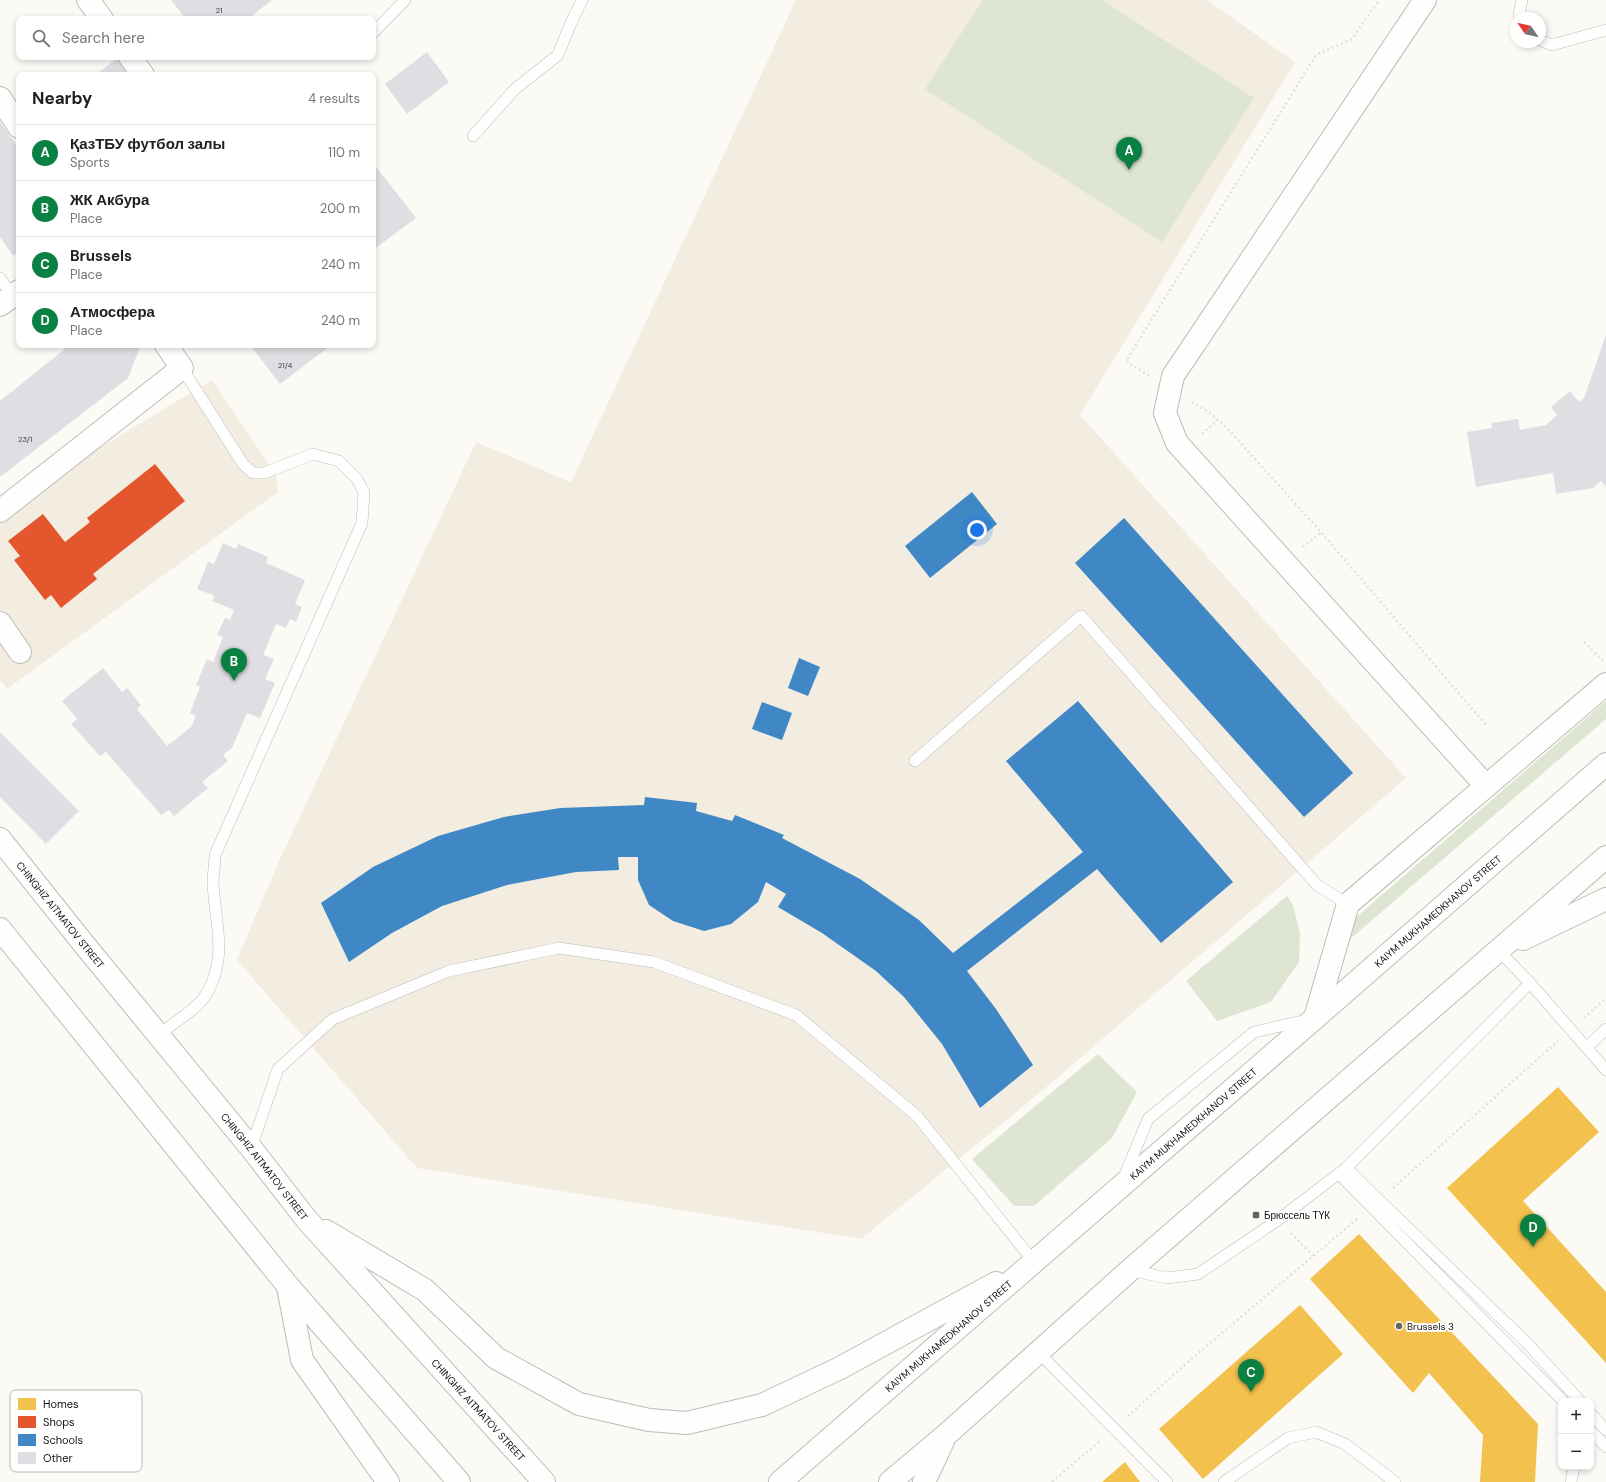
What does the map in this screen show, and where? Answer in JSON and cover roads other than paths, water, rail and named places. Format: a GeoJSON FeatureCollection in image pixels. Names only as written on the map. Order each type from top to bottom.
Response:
{"type":"FeatureCollection","features":[{"type":"Feature","properties":{"kind":"main road"},"geometry":{"type":"LineString","coordinates":[[88,0],[100,16]]}},
{"type":"Feature","properties":{"kind":"main road"},"geometry":{"type":"LineString","coordinates":[[1425,0],[1173,376],[1165,413],[1176,443],[1486,786]]}},
{"type":"Feature","properties":{"kind":"main road"},"geometry":{"type":"LineString","coordinates":[[132,60],[141,72]]}},
{"type":"Feature","properties":{"kind":"main road"},"geometry":{"type":"LineString","coordinates":[[0,98],[16,122]]}},
{"type":"Feature","properties":{"kind":"main road"},"geometry":{"type":"LineString","coordinates":[[0,511],[182,368],[168,348]]}},
{"type":"Feature","properties":{"kind":"main road"},"geometry":{"type":"LineString","coordinates":[[0,623],[20,652]]}},
{"type":"Feature","properties":{"kind":"main road"},"geometry":{"type":"LineString","coordinates":[[1315,1018],[1348,904],[1486,786],[1605,673]]}},
{"type":"Feature","properties":{"kind":"main road","name":"KAIYM MUKHAMEDKHANOV STREET"},"geometry":{"type":"LineString","coordinates":[[780,1482],[1606,764]]}},
{"type":"Feature","properties":{"kind":"main road","name":"CHINGHIZ AITMATOV STREET"},"geometry":{"type":"LineString","coordinates":[[0,839],[158,1035],[252,1148],[307,1220],[544,1482]]}},
{"type":"Feature","properties":{"kind":"main road"},"geometry":{"type":"LineString","coordinates":[[890,1482],[1039,1353],[1130,1270],[1606,856]]}},
{"type":"Feature","properties":{"kind":"main road"},"geometry":{"type":"LineString","coordinates":[[1499,950],[1606,899]]}},
{"type":"Feature","properties":{"kind":"main road"},"geometry":{"type":"LineString","coordinates":[[0,929],[288,1286],[459,1482]]}},
{"type":"Feature","properties":{"kind":"main road"},"geometry":{"type":"LineString","coordinates":[[307,1220],[425,1290],[496,1358],[578,1404],[649,1420],[687,1423],[762,1405],[840,1368],[1034,1262]]}},
{"type":"Feature","properties":{"kind":"main road"},"geometry":{"type":"LineString","coordinates":[[288,1286],[302,1360],[388,1482]]}},
{"type":"Feature","properties":{"kind":"main road"},"geometry":{"type":"LineString","coordinates":[[924,1482],[946,1435]]}},
{"type":"Feature","properties":{"kind":"lane"},"geometry":{"type":"LineString","coordinates":[[376,30],[406,0]]}},
{"type":"Feature","properties":{"kind":"lane"},"geometry":{"type":"LineString","coordinates":[[473,136],[515,89],[558,55],[582,0]]}},
{"type":"Feature","properties":{"kind":"lane"},"geometry":{"type":"LineString","coordinates":[[1520,12],[1522,0]]}},
{"type":"Feature","properties":{"kind":"lane"},"geometry":{"type":"LineString","coordinates":[[1546,42],[1552,45],[1606,30]]}},
{"type":"Feature","properties":{"kind":"lane"},"geometry":{"type":"LineString","coordinates":[[0,278],[10,297]]}},
{"type":"Feature","properties":{"kind":"lane"},"geometry":{"type":"LineString","coordinates":[[158,1035],[191,1010],[205,996],[217,971],[220,951],[213,882],[215,855],[362,523],[364,492],[358,479],[339,461],[313,454],[264,473],[253,473],[243,464],[182,368]]}},
{"type":"Feature","properties":{"kind":"lane"},"geometry":{"type":"LineString","coordinates":[[915,761],[1081,616],[1317,885],[1348,904]]}},
{"type":"Feature","properties":{"kind":"lane"},"geometry":{"type":"LineString","coordinates":[[252,1148],[278,1069],[333,1019],[449,970],[559,948],[662,964],[796,1015],[917,1116],[1034,1262]]}},
{"type":"Feature","properties":{"kind":"lane"},"geometry":{"type":"LineString","coordinates":[[1499,950],[1606,1070]]}},
{"type":"Feature","properties":{"kind":"lane"},"geometry":{"type":"LineString","coordinates":[[1130,1270],[1167,1278],[1198,1274],[1278,1220],[1342,1171],[1530,983]]}},
{"type":"Feature","properties":{"kind":"lane"},"geometry":{"type":"LineString","coordinates":[[1120,1187],[1148,1119],[1254,1032],[1315,1018]]}},
{"type":"Feature","properties":{"kind":"lane"},"geometry":{"type":"LineString","coordinates":[[1587,1047],[1606,1029]]}},
{"type":"Feature","properties":{"kind":"lane"},"geometry":{"type":"LineString","coordinates":[[1342,1171],[1529,1345],[1577,1398]]}},
{"type":"Feature","properties":{"kind":"lane"},"geometry":{"type":"LineString","coordinates":[[1375,1203],[1560,1398]]}},
{"type":"Feature","properties":{"kind":"lane"},"geometry":{"type":"LineString","coordinates":[[1039,1353],[1168,1482]]}},
{"type":"Feature","properties":{"kind":"lane"},"geometry":{"type":"LineString","coordinates":[[1594,1417],[1606,1430]]}},
{"type":"Feature","properties":{"kind":"lane"},"geometry":{"type":"LineString","coordinates":[[1224,1482],[1288,1438],[1316,1432],[1345,1444],[1395,1482]]}},
{"type":"Feature","properties":{"kind":"lane"},"geometry":{"type":"LineString","coordinates":[[1594,1434],[1606,1447]]}},
{"type":"Feature","properties":{"kind":"lane"},"geometry":{"type":"LineString","coordinates":[[1571,1482],[1573,1470]]}},
{"type":"Feature","properties":{"kind":"place","name":"ҚазТБУ футбол залы"},"geometry":{"type":"Point","coordinates":[1129,170]}},
{"type":"Feature","properties":{"kind":"place","name":"ЖК Акбура"},"geometry":{"type":"Point","coordinates":[234,681]}},
{"type":"Feature","properties":{"kind":"place","name":"Брюссель ТҮК"},"geometry":{"type":"Point","coordinates":[1256,1215]}},
{"type":"Feature","properties":{"kind":"place","name":"Атмосфера"},"geometry":{"type":"Point","coordinates":[1533,1247]}},
{"type":"Feature","properties":{"kind":"place","name":"Brussels 3"},"geometry":{"type":"Point","coordinates":[1399,1326]}},
{"type":"Feature","properties":{"kind":"place","name":"Brussels"},"geometry":{"type":"Point","coordinates":[1251,1392]}}]}
